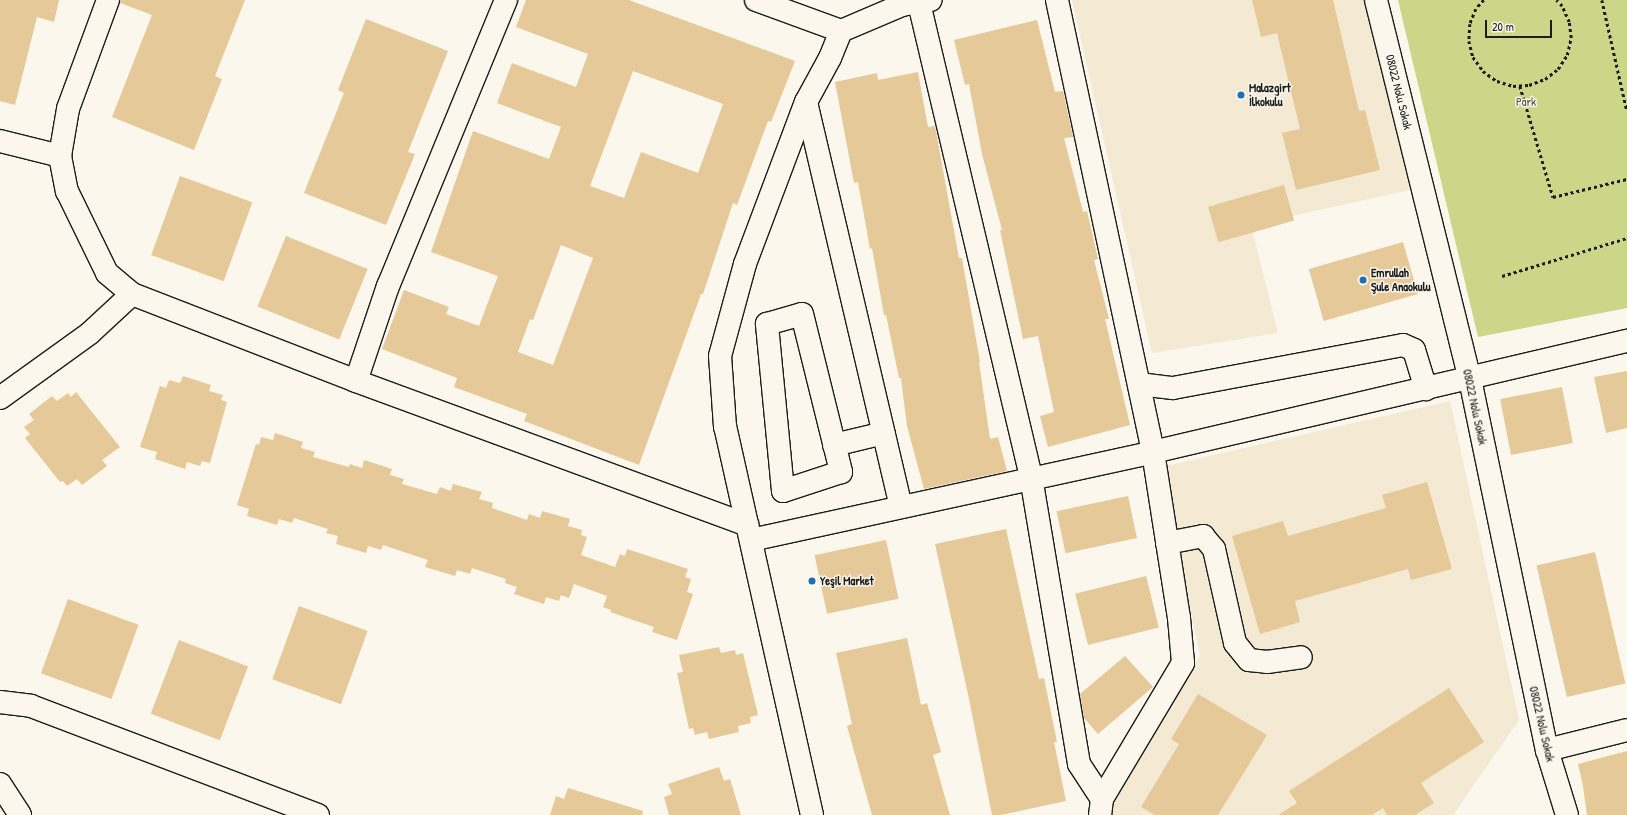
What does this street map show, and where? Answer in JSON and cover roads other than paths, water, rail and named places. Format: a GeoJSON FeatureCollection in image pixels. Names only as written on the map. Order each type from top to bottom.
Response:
{"type":"FeatureCollection","features":[{"type":"Feature","properties":{"kind":"street"},"geometry":{"type":"LineString","coordinates":[[108,0],[68,109],[60,156],[67,191],[107,273],[132,294],[749,532],[901,506],[1031,477],[1154,452],[1627,341]]}},
{"type":"Feature","properties":{"kind":"street"},"geometry":{"type":"LineString","coordinates":[[356,381],[388,286],[506,0]]}},
{"type":"Feature","properties":{"kind":"street"},"geometry":{"type":"LineString","coordinates":[[756,0],[841,31],[902,5],[925,1],[1031,477],[1079,764],[1101,807]]}},
{"type":"Feature","properties":{"kind":"street"},"geometry":{"type":"LineString","coordinates":[[1057,0],[1154,452],[1179,618],[1183,663],[1101,807]]}},
{"type":"Feature","properties":{"kind":"street","name":"08022 Nolu Sokak"},"geometry":{"type":"LineString","coordinates":[[1376,0],[1470,379],[1547,750],[1563,814]]}},
{"type":"Feature","properties":{"kind":"street"},"geometry":{"type":"LineString","coordinates":[[812,815],[725,427],[720,356],[745,264],[806,102],[830,58],[841,31]]}},
{"type":"Feature","properties":{"kind":"street"},"geometry":{"type":"LineString","coordinates":[[806,102],[901,506]]}},
{"type":"Feature","properties":{"kind":"street"},"geometry":{"type":"LineString","coordinates":[[0,141],[60,156]]}},
{"type":"Feature","properties":{"kind":"street"},"geometry":{"type":"LineString","coordinates":[[0,398],[90,333],[132,294]]}},
{"type":"Feature","properties":{"kind":"street"},"geometry":{"type":"LineString","coordinates":[[802,314],[834,445],[841,472],[783,491],[767,324],[802,314]]}},
{"type":"Feature","properties":{"kind":"street"},"geometry":{"type":"LineString","coordinates":[[1139,384],[1172,388],[1403,345],[1414,350],[1426,389]]}},
{"type":"Feature","properties":{"kind":"street"},"geometry":{"type":"LineString","coordinates":[[834,445],[884,433]]}},
{"type":"Feature","properties":{"kind":"street"},"geometry":{"type":"LineString","coordinates":[[1168,543],[1203,536],[1214,549],[1235,643],[1249,660],[1267,662],[1301,657]]}},
{"type":"Feature","properties":{"kind":"street"},"geometry":{"type":"LineString","coordinates":[[0,702],[31,706],[318,815]]}},
{"type":"Feature","properties":{"kind":"street"},"geometry":{"type":"LineString","coordinates":[[1547,750],[1627,730]]}},
{"type":"Feature","properties":{"kind":"street"},"geometry":{"type":"LineString","coordinates":[[0,784],[20,815]]}},
{"type":"Feature","properties":{"kind":"place","name":"Malazgirt İlkokulu"},"geometry":{"type":"Point","coordinates":[1241,95]}},
{"type":"Feature","properties":{"kind":"place","name":"Emrullah Şule Anaokulu"},"geometry":{"type":"Point","coordinates":[1363,280]}},
{"type":"Feature","properties":{"kind":"place","name":"Yeşil Market"},"geometry":{"type":"Point","coordinates":[812,581]}},
{"type":"Feature","properties":{"kind":"park label","name":"Park"},"geometry":{"type":"Point","coordinates":[1526,102]}}]}
